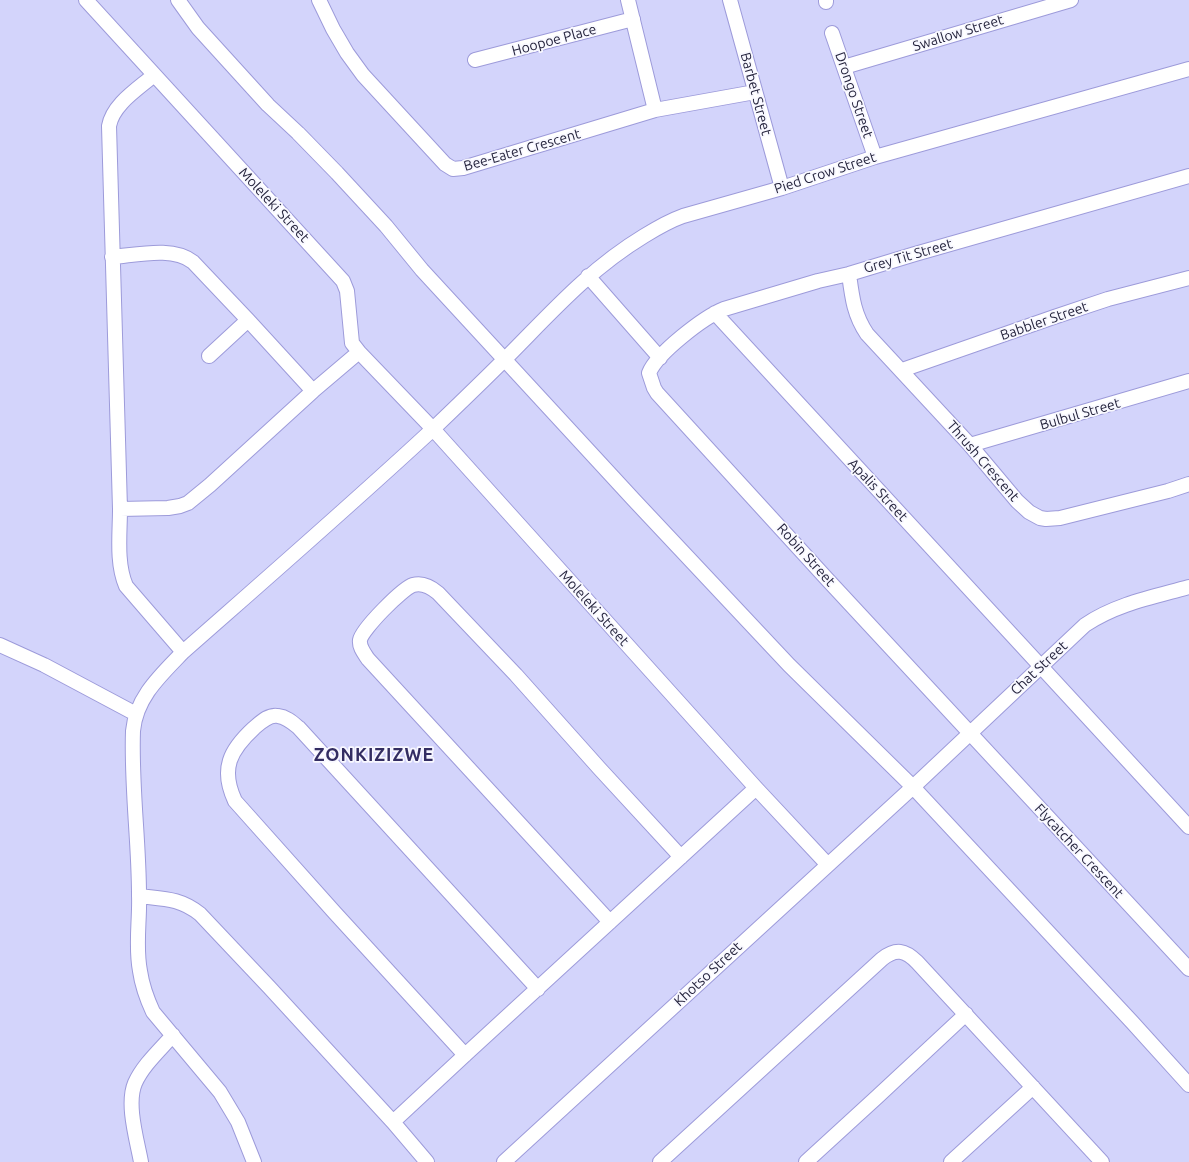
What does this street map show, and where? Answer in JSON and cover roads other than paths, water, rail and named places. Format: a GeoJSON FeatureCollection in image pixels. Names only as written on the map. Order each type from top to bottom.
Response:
{"type":"FeatureCollection","features":[{"type":"Feature","properties":{"kind":"street","name":"Moleleki Street"},"geometry":{"type":"LineString","coordinates":[[86,0],[343,281],[347,291],[352,343],[359,352],[433,429],[756,788],[828,865]]}},
{"type":"Feature","properties":{"kind":"street"},"geometry":{"type":"LineString","coordinates":[[178,0],[198,28],[268,105],[320,156],[381,220],[422,270],[629,495],[789,665],[913,787],[1189,1085]]}},
{"type":"Feature","properties":{"kind":"street","name":"Bee-Eater Crescent"},"geometry":{"type":"LineString","coordinates":[[320,0],[333,29],[363,75],[445,164],[453,168],[463,168],[655,110],[755,92]]}},
{"type":"Feature","properties":{"kind":"street"},"geometry":{"type":"LineString","coordinates":[[628,0],[655,110]]}},
{"type":"Feature","properties":{"kind":"street","name":"Barbet Street"},"geometry":{"type":"LineString","coordinates":[[730,0],[782,188]]}},
{"type":"Feature","properties":{"kind":"street","name":"Swallow Street"},"geometry":{"type":"LineString","coordinates":[[844,67],[1071,0]]}},
{"type":"Feature","properties":{"kind":"street","name":"Hoopoe Place"},"geometry":{"type":"LineString","coordinates":[[475,60],[633,19]]}},
{"type":"Feature","properties":{"kind":"street","name":"Drongo Street"},"geometry":{"type":"LineString","coordinates":[[832,33],[875,157]]}},
{"type":"Feature","properties":{"kind":"street","name":"Pied Crow Street"},"geometry":{"type":"LineString","coordinates":[[254,1162],[238,1122],[228,1103],[205,1073],[153,1012],[140,971],[138,936],[139,896],[133,744],[136,714],[148,690],[183,652],[433,429],[588,276],[627,246],[671,221],[683,216],[782,188],[875,157],[1189,70]]}},
{"type":"Feature","properties":{"kind":"street"},"geometry":{"type":"LineString","coordinates":[[154,74],[120,105],[110,121],[109,130],[121,572],[126,586],[183,652]]}},
{"type":"Feature","properties":{"kind":"street","name":"Grey Tit Street"},"geometry":{"type":"LineString","coordinates":[[649,373],[654,364],[685,334],[724,308],[791,288],[849,274],[1189,176]]}},
{"type":"Feature","properties":{"kind":"street"},"geometry":{"type":"LineString","coordinates":[[112,257],[170,253],[187,257],[248,320],[313,391]]}},
{"type":"Feature","properties":{"kind":"street","name":"Thrush Crescent"},"geometry":{"type":"LineString","coordinates":[[849,274],[855,309],[862,327],[874,343],[902,370],[970,445],[1017,501],[1030,512],[1040,518],[1060,518],[1168,491],[1189,484]]}},
{"type":"Feature","properties":{"kind":"street"},"geometry":{"type":"LineString","coordinates":[[588,276],[660,358]]}},
{"type":"Feature","properties":{"kind":"street","name":"Babbler Street"},"geometry":{"type":"LineString","coordinates":[[902,370],[1054,316],[1108,299],[1189,278]]}},
{"type":"Feature","properties":{"kind":"street","name":"Apalis Street"},"geometry":{"type":"LineString","coordinates":[[715,313],[1041,667]]}},
{"type":"Feature","properties":{"kind":"street"},"geometry":{"type":"LineString","coordinates":[[209,356],[248,320]]}},
{"type":"Feature","properties":{"kind":"street"},"geometry":{"type":"LineString","coordinates":[[120,509],[168,508],[188,503],[210,486],[313,391],[359,352]]}},
{"type":"Feature","properties":{"kind":"street","name":"Robin Street"},"geometry":{"type":"LineString","coordinates":[[649,373],[654,388],[658,393],[970,733]]}},
{"type":"Feature","properties":{"kind":"street","name":"Bulbul Street"},"geometry":{"type":"LineString","coordinates":[[970,445],[1189,381]]}},
{"type":"Feature","properties":{"kind":"street"},"geometry":{"type":"LineString","coordinates":[[610,922],[362,651],[360,639],[362,634],[399,595],[414,584],[428,586],[438,593],[516,675],[681,857]]}},
{"type":"Feature","properties":{"kind":"street","name":"Chat Street"},"geometry":{"type":"LineString","coordinates":[[913,787],[1085,625],[1111,610],[1189,587]]}},
{"type":"Feature","properties":{"kind":"street"},"geometry":{"type":"LineString","coordinates":[[0,645],[63,675],[136,714]]}},
{"type":"Feature","properties":{"kind":"street"},"geometry":{"type":"LineString","coordinates":[[1041,667],[1189,827]]}},
{"type":"Feature","properties":{"kind":"street"},"geometry":{"type":"LineString","coordinates":[[465,1055],[235,801],[230,790],[228,770],[232,753],[244,737],[264,720],[270,717],[280,716],[290,720],[538,989]]}},
{"type":"Feature","properties":{"kind":"street","name":"Flycatcher Crescent"},"geometry":{"type":"LineString","coordinates":[[970,733],[1189,969]]}},
{"type":"Feature","properties":{"kind":"street","name":"Khotso Street"},"geometry":{"type":"LineString","coordinates":[[504,1162],[913,787]]}},
{"type":"Feature","properties":{"kind":"street"},"geometry":{"type":"LineString","coordinates":[[394,1122],[756,788]]}},
{"type":"Feature","properties":{"kind":"street"},"geometry":{"type":"LineString","coordinates":[[139,896],[180,902],[194,909],[200,914],[394,1122],[427,1162]]}},
{"type":"Feature","properties":{"kind":"street"},"geometry":{"type":"LineString","coordinates":[[660,1162],[882,959],[890,953],[898,952],[902,952],[912,957],[1033,1087],[1099,1161]]}},
{"type":"Feature","properties":{"kind":"street"},"geometry":{"type":"LineString","coordinates":[[806,1162],[966,1014]]}},
{"type":"Feature","properties":{"kind":"street"},"geometry":{"type":"LineString","coordinates":[[141,1162],[132,1112],[133,1088],[140,1074],[172,1035]]}},
{"type":"Feature","properties":{"kind":"street"},"geometry":{"type":"LineString","coordinates":[[951,1162],[1033,1087]]}},
{"type":"Feature","properties":{"kind":"district","name":"ZONKIZIZWE"},"geometry":{"type":"Point","coordinates":[374,755]}}]}
